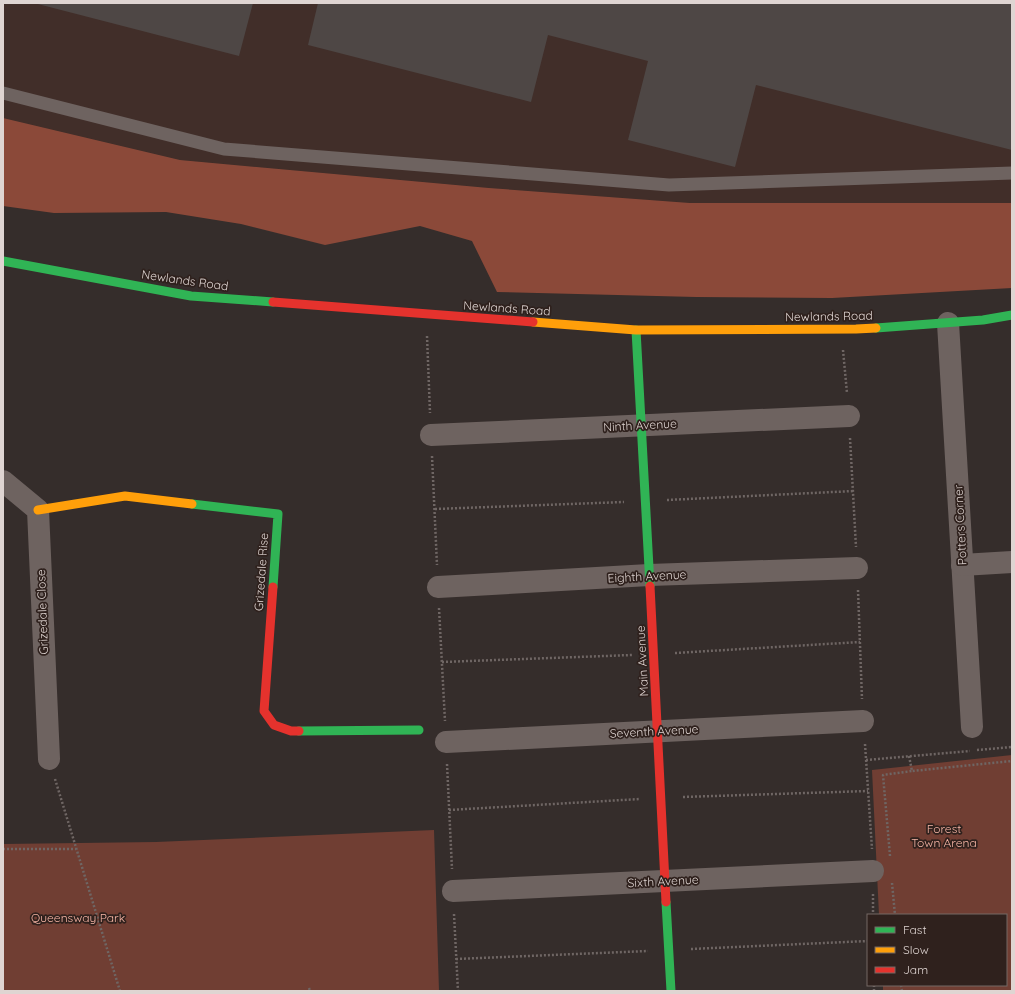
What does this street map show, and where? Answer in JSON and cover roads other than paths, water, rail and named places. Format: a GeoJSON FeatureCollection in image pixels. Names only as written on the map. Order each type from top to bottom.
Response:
{"type":"FeatureCollection","features":[{"type":"Feature","properties":{"kind":"street","name":"Newlands Road"},"geometry":{"type":"LineString","coordinates":[[3,261],[191,296],[636,330],[841,329],[948,323],[983,320],[1012,315]]}},
{"type":"Feature","properties":{"kind":"street","name":"Potters Corner"},"geometry":{"type":"LineString","coordinates":[[948,323],[972,727]]}},
{"type":"Feature","properties":{"kind":"street","name":"Main Avenue"},"geometry":{"type":"LineString","coordinates":[[636,330],[671,991]]}},
{"type":"Feature","properties":{"kind":"street","name":"Ninth Avenue"},"geometry":{"type":"LineString","coordinates":[[431,435],[849,416]]}},
{"type":"Feature","properties":{"kind":"street"},"geometry":{"type":"LineString","coordinates":[[3,481],[38,510]]}},
{"type":"Feature","properties":{"kind":"street","name":"Grizedale Rise"},"geometry":{"type":"LineString","coordinates":[[38,510],[125,496],[278,514],[264,711],[274,725],[291,731],[419,730]]}},
{"type":"Feature","properties":{"kind":"street","name":"Grizedale Close"},"geometry":{"type":"LineString","coordinates":[[38,510],[49,759]]}},
{"type":"Feature","properties":{"kind":"street"},"geometry":{"type":"LineString","coordinates":[[962,565],[1012,562]]}},
{"type":"Feature","properties":{"kind":"street","name":"Eighth Avenue"},"geometry":{"type":"LineString","coordinates":[[438,587],[649,575],[857,568]]}},
{"type":"Feature","properties":{"kind":"street","name":"Seventh Avenue"},"geometry":{"type":"LineString","coordinates":[[446,742],[863,721]]}},
{"type":"Feature","properties":{"kind":"street","name":"Sixth Avenue"},"geometry":{"type":"LineString","coordinates":[[453,891],[885,869]]}},
{"type":"Feature","properties":{"kind":"lane"},"geometry":{"type":"LineString","coordinates":[[3,93],[224,149],[669,185],[1012,173]]}},
{"type":"Feature","properties":{"kind":"park label","name":"Forest Town Arena"},"geometry":{"type":"Point","coordinates":[944,835]}},
{"type":"Feature","properties":{"kind":"park label","name":"Queensway Park"},"geometry":{"type":"Point","coordinates":[78,917]}}]}
